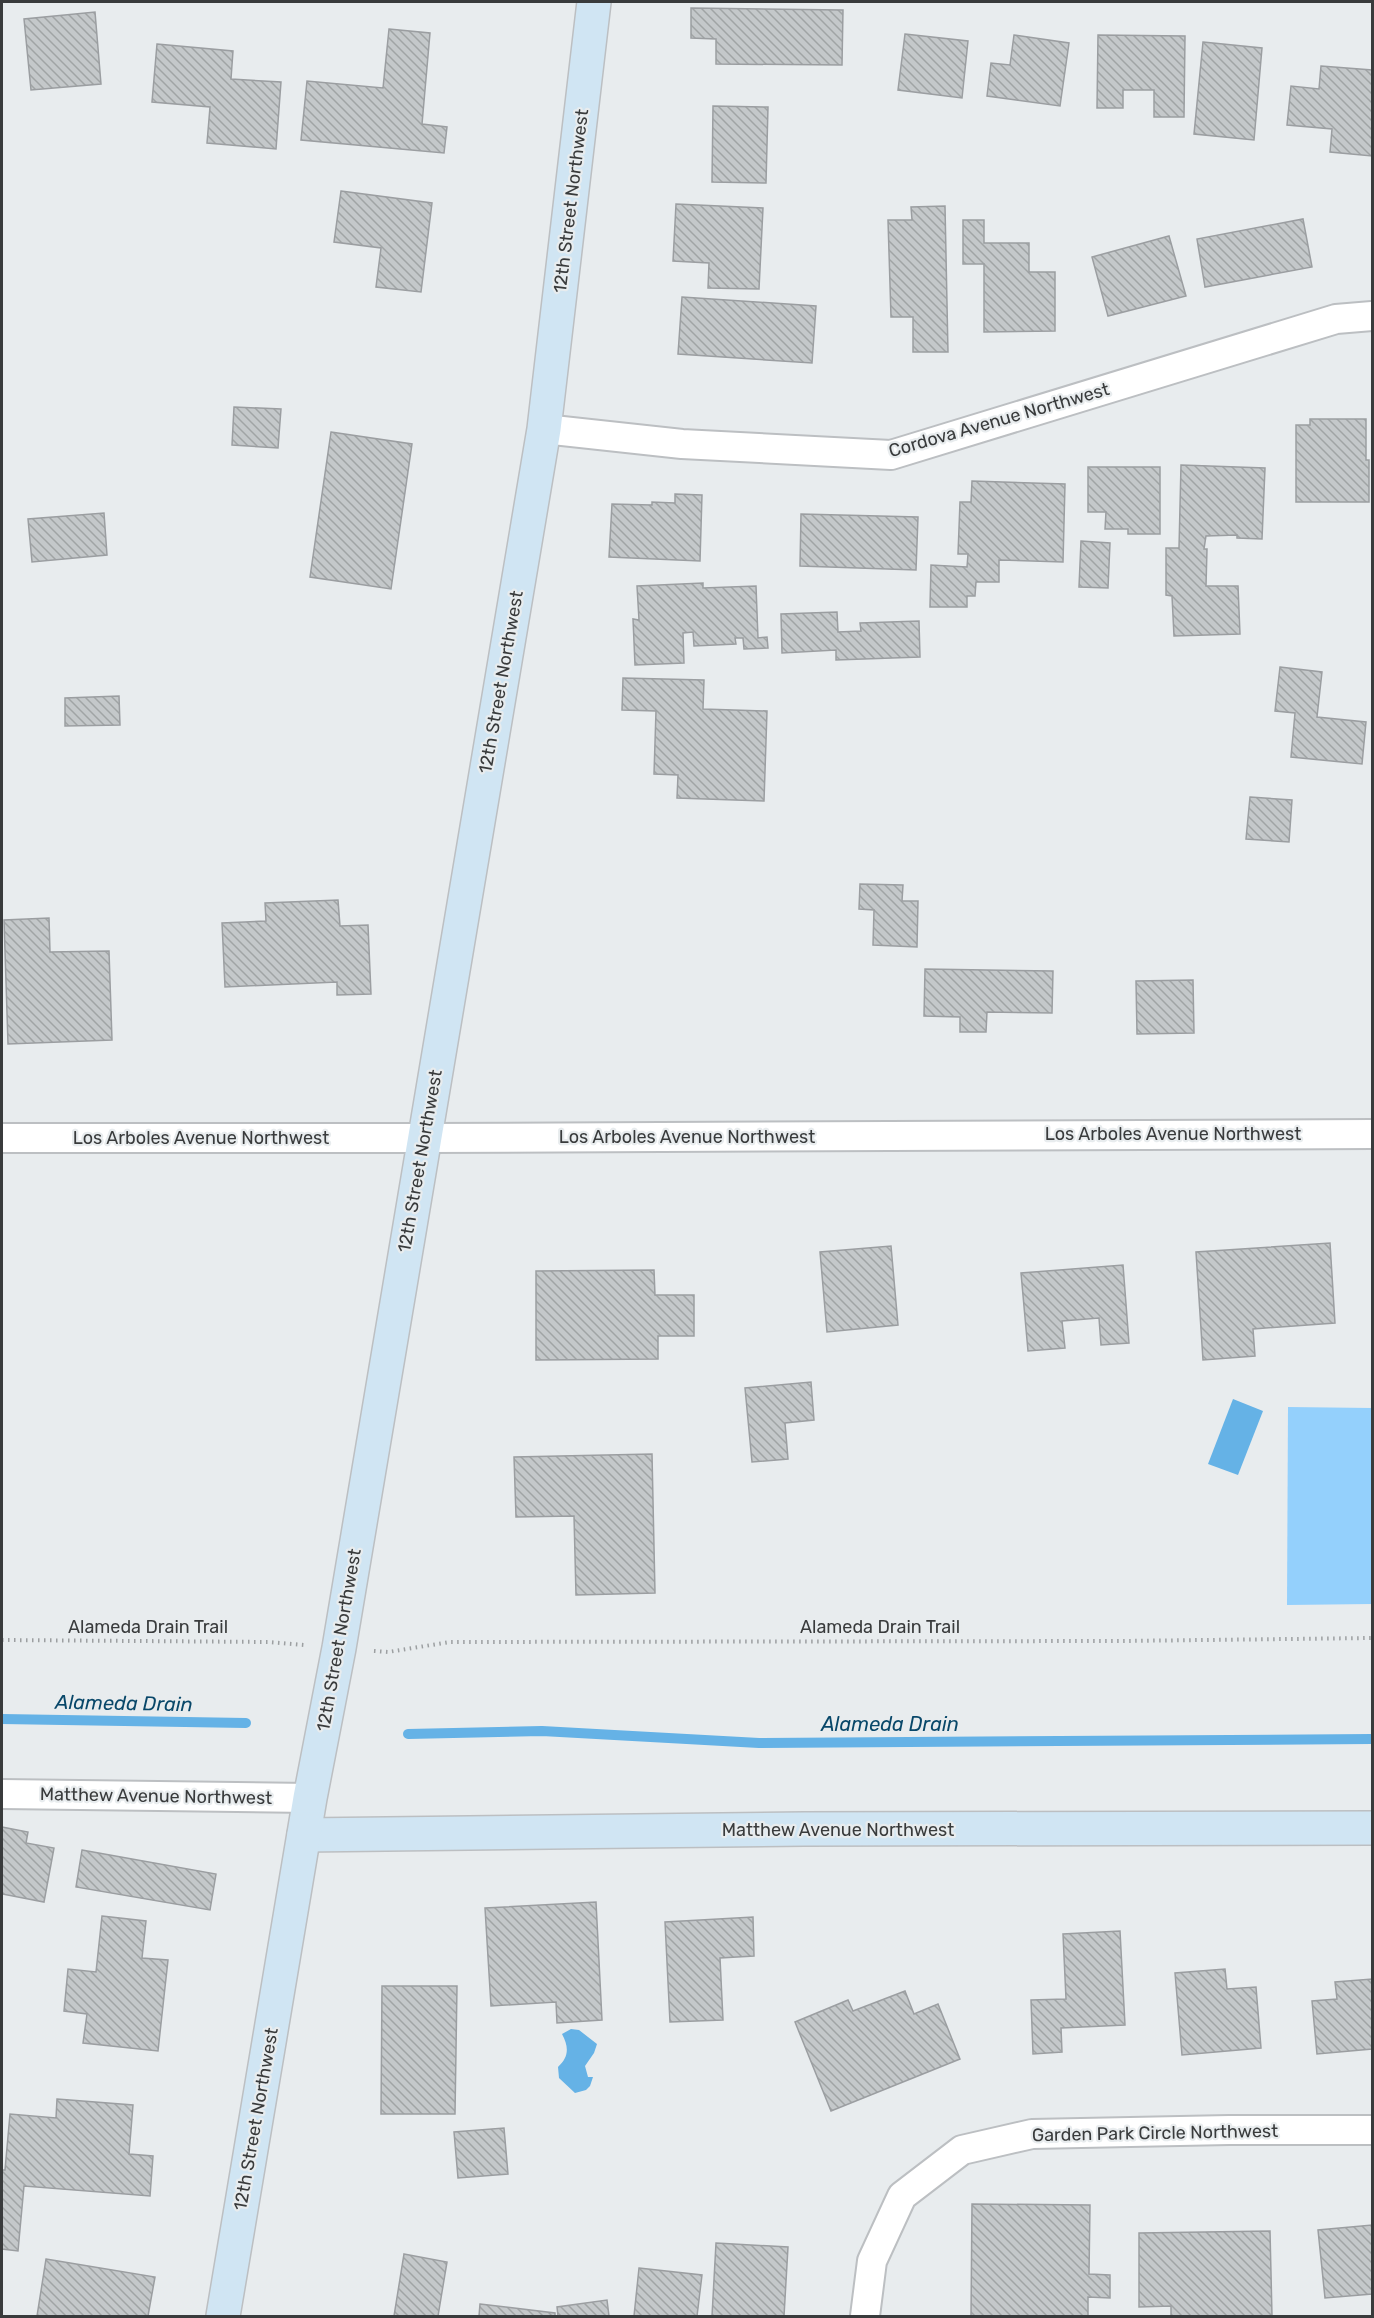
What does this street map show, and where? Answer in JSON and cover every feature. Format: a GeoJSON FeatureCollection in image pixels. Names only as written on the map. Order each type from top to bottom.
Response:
{"type":"FeatureCollection","features":[{"type":"Feature","properties":{"kind":"main road","name":"12th Street Northwest"},"geometry":{"type":"LineString","coordinates":[[223,2316],[310,1798],[339,1648],[544,429],[594,2]]}},
{"type":"Feature","properties":{"kind":"main road","name":"Matthew Avenue Northwest"},"geometry":{"type":"LineString","coordinates":[[304,1835],[804,1829],[1372,1828]]}},
{"type":"Feature","properties":{"kind":"street","name":"Cordova Avenue Northwest"},"geometry":{"type":"LineString","coordinates":[[544,429],[682,444],[891,455],[1336,319],[1372,316]]}},
{"type":"Feature","properties":{"kind":"street","name":"Los Arboles Avenue Northwest"},"geometry":{"type":"LineString","coordinates":[[2,1138],[1372,1134]]}},
{"type":"Feature","properties":{"kind":"street","name":"Matthew Avenue Northwest"},"geometry":{"type":"LineString","coordinates":[[2,1794],[310,1798]]}},
{"type":"Feature","properties":{"kind":"street","name":"Garden Park Circle Northwest"},"geometry":{"type":"LineString","coordinates":[[865,2316],[872,2261],[902,2196],[962,2150],[1032,2134],[1372,2130]]}},
{"type":"Feature","properties":{"kind":"path","name":"Alameda Drain Trail"},"geometry":{"type":"LineString","coordinates":[[388,1652],[450,1642],[1121,1641],[1372,1638]]}},
{"type":"Feature","properties":{"kind":"path","name":"Alameda Drain Trail"},"geometry":{"type":"LineString","coordinates":[[2,1640],[294,1644]]}},
{"type":"Feature","properties":{"kind":"shaded area"},"geometry":{"type":"Polygon","coordinates":[[[1233,1399],[1263,1411],[1238,1475],[1208,1464],[1233,1399]]]}},
{"type":"Feature","properties":{"kind":"shaded area"},"geometry":{"type":"Polygon","coordinates":[[[1288,1407],[1372,1408],[1372,1604],[1287,1605],[1288,1407]]]}},
{"type":"Feature","properties":{"kind":"shaded area"},"geometry":{"type":"Polygon","coordinates":[[[571,2029],[579,2030],[597,2044],[585,2066],[588,2077],[593,2077],[590,2086],[586,2090],[575,2093],[559,2078],[558,2067],[567,2052],[562,2034],[571,2029]]]}},
{"type":"Feature","properties":{"kind":"building"},"geometry":{"type":"Polygon","coordinates":[[[691,8],[843,10],[842,65],[716,64],[716,39],[691,38],[691,8]]]}},
{"type":"Feature","properties":{"kind":"building"},"geometry":{"type":"Polygon","coordinates":[[[95,12],[101,84],[31,90],[24,19],[95,12]]]}},
{"type":"Feature","properties":{"kind":"building"},"geometry":{"type":"Polygon","coordinates":[[[389,29],[430,33],[422,124],[447,127],[444,153],[301,140],[307,81],[383,88],[389,29]]]}},
{"type":"Feature","properties":{"kind":"building"},"geometry":{"type":"Polygon","coordinates":[[[905,34],[968,41],[962,98],[898,90],[905,34]]]}},
{"type":"Feature","properties":{"kind":"building"},"geometry":{"type":"Polygon","coordinates":[[[1014,35],[1069,43],[1060,106],[987,96],[991,63],[1010,65],[1014,35]]]}},
{"type":"Feature","properties":{"kind":"building"},"geometry":{"type":"Polygon","coordinates":[[[1098,35],[1185,36],[1184,117],[1154,117],[1154,90],[1123,90],[1123,108],[1097,108],[1098,35]]]}},
{"type":"Feature","properties":{"kind":"building"},"geometry":{"type":"Polygon","coordinates":[[[1203,42],[1262,48],[1254,140],[1194,134],[1203,42]]]}},
{"type":"Feature","properties":{"kind":"building"},"geometry":{"type":"Polygon","coordinates":[[[157,44],[233,51],[231,79],[281,82],[276,149],[207,143],[210,107],[152,102],[157,44]]]}},
{"type":"Feature","properties":{"kind":"building"},"geometry":{"type":"Polygon","coordinates":[[[1321,66],[1372,70],[1372,156],[1330,152],[1332,129],[1287,125],[1291,86],[1319,89],[1321,66]]]}},
{"type":"Feature","properties":{"kind":"building"},"geometry":{"type":"Polygon","coordinates":[[[713,106],[768,107],[766,183],[712,182],[713,106]]]}},
{"type":"Feature","properties":{"kind":"building"},"geometry":{"type":"Polygon","coordinates":[[[341,191],[432,203],[421,292],[376,287],[381,248],[334,242],[341,191]]]}},
{"type":"Feature","properties":{"kind":"building"},"geometry":{"type":"Polygon","coordinates":[[[676,204],[763,208],[759,289],[708,288],[709,263],[673,261],[676,204]]]}},
{"type":"Feature","properties":{"kind":"building"},"geometry":{"type":"Polygon","coordinates":[[[945,206],[948,352],[913,352],[913,317],[891,317],[888,220],[912,220],[911,207],[945,206]]]}},
{"type":"Feature","properties":{"kind":"building"},"geometry":{"type":"Polygon","coordinates":[[[1303,219],[1312,267],[1205,287],[1197,239],[1303,219]]]}},
{"type":"Feature","properties":{"kind":"building"},"geometry":{"type":"Polygon","coordinates":[[[963,220],[984,220],[984,243],[1029,243],[1029,272],[1055,272],[1055,331],[984,332],[984,264],[963,264],[963,220]]]}},
{"type":"Feature","properties":{"kind":"building"},"geometry":{"type":"Polygon","coordinates":[[[1169,236],[1186,296],[1108,316],[1092,257],[1169,236]]]}},
{"type":"Feature","properties":{"kind":"building"},"geometry":{"type":"Polygon","coordinates":[[[682,297],[816,306],[812,363],[678,354],[682,297]]]}},
{"type":"Feature","properties":{"kind":"building"},"geometry":{"type":"Polygon","coordinates":[[[234,407],[281,409],[278,448],[232,445],[234,407]]]}},
{"type":"Feature","properties":{"kind":"building"},"geometry":{"type":"Polygon","coordinates":[[[1310,419],[1366,419],[1369,502],[1296,502],[1296,425],[1310,425],[1310,419]]]}},
{"type":"Feature","properties":{"kind":"building"},"geometry":{"type":"Polygon","coordinates":[[[331,432],[412,444],[391,589],[310,577],[331,432]]]}},
{"type":"Feature","properties":{"kind":"building"},"geometry":{"type":"Polygon","coordinates":[[[1181,465],[1265,468],[1262,539],[1237,538],[1237,535],[1206,536],[1204,549],[1207,549],[1206,586],[1238,586],[1240,634],[1174,636],[1172,596],[1166,595],[1166,548],[1179,548],[1181,465]]]}},
{"type":"Feature","properties":{"kind":"building"},"geometry":{"type":"Polygon","coordinates":[[[1088,467],[1160,467],[1160,534],[1128,534],[1128,529],[1105,529],[1106,512],[1088,512],[1088,467]]]}},
{"type":"Feature","properties":{"kind":"building"},"geometry":{"type":"Polygon","coordinates":[[[972,481],[1065,484],[1063,562],[999,560],[999,582],[976,582],[975,596],[967,596],[967,607],[930,607],[931,565],[967,567],[968,554],[958,554],[960,502],[971,502],[972,481]]]}},
{"type":"Feature","properties":{"kind":"building"},"geometry":{"type":"Polygon","coordinates":[[[675,494],[702,495],[700,561],[609,557],[612,504],[675,503],[675,494]]]}},
{"type":"Feature","properties":{"kind":"building"},"geometry":{"type":"Polygon","coordinates":[[[104,513],[107,555],[32,562],[28,519],[104,513]]]}},
{"type":"Feature","properties":{"kind":"building"},"geometry":{"type":"Polygon","coordinates":[[[801,514],[918,517],[916,570],[800,566],[801,514]]]}},
{"type":"Feature","properties":{"kind":"building"},"geometry":{"type":"Polygon","coordinates":[[[1081,541],[1110,543],[1108,588],[1079,587],[1081,541]]]}},
{"type":"Feature","properties":{"kind":"building"},"geometry":{"type":"Polygon","coordinates":[[[703,583],[703,588],[756,586],[758,638],[767,637],[768,648],[744,649],[743,638],[735,638],[736,644],[694,646],[693,632],[683,633],[684,663],[635,665],[633,619],[639,620],[637,586],[703,583]]]}},
{"type":"Feature","properties":{"kind":"building"},"geometry":{"type":"Polygon","coordinates":[[[837,612],[838,632],[861,631],[860,623],[919,621],[920,657],[836,660],[836,650],[782,653],[781,614],[837,612]]]}},
{"type":"Feature","properties":{"kind":"building"},"geometry":{"type":"Polygon","coordinates":[[[1280,667],[1322,672],[1317,717],[1366,722],[1362,764],[1291,757],[1295,713],[1275,711],[1280,667]]]}},
{"type":"Feature","properties":{"kind":"building"},"geometry":{"type":"Polygon","coordinates":[[[623,678],[704,680],[703,709],[767,711],[764,801],[677,798],[678,775],[654,774],[656,711],[622,710],[623,678]]]}},
{"type":"Feature","properties":{"kind":"building"},"geometry":{"type":"Polygon","coordinates":[[[119,696],[120,725],[65,726],[65,698],[119,696]]]}},
{"type":"Feature","properties":{"kind":"building"},"geometry":{"type":"Polygon","coordinates":[[[1250,797],[1292,800],[1289,842],[1246,839],[1250,797]]]}},
{"type":"Feature","properties":{"kind":"building"},"geometry":{"type":"Polygon","coordinates":[[[860,884],[903,885],[902,901],[918,901],[917,947],[873,945],[874,910],[859,909],[860,884]]]}},
{"type":"Feature","properties":{"kind":"building"},"geometry":{"type":"Polygon","coordinates":[[[338,900],[340,926],[368,925],[371,994],[337,995],[337,982],[225,987],[222,923],[266,921],[265,903],[338,900]]]}},
{"type":"Feature","properties":{"kind":"building"},"geometry":{"type":"Polygon","coordinates":[[[49,918],[50,952],[109,951],[112,1040],[8,1044],[4,920],[49,918]]]}},
{"type":"Feature","properties":{"kind":"building"},"geometry":{"type":"Polygon","coordinates":[[[925,969],[1053,971],[1052,1013],[987,1012],[986,1032],[960,1032],[960,1017],[924,1016],[925,969]]]}},
{"type":"Feature","properties":{"kind":"building"},"geometry":{"type":"Polygon","coordinates":[[[1193,980],[1194,1033],[1137,1034],[1136,981],[1193,980]]]}},
{"type":"Feature","properties":{"kind":"building"},"geometry":{"type":"Polygon","coordinates":[[[1330,1243],[1335,1323],[1253,1329],[1255,1356],[1203,1360],[1196,1252],[1330,1243]]]}},
{"type":"Feature","properties":{"kind":"building"},"geometry":{"type":"Polygon","coordinates":[[[891,1246],[898,1325],[827,1332],[820,1252],[891,1246]]]}},
{"type":"Feature","properties":{"kind":"building"},"geometry":{"type":"Polygon","coordinates":[[[1123,1265],[1129,1343],[1101,1345],[1099,1318],[1062,1321],[1065,1348],[1028,1351],[1021,1273],[1123,1265]]]}},
{"type":"Feature","properties":{"kind":"building"},"geometry":{"type":"Polygon","coordinates":[[[654,1270],[655,1295],[694,1295],[694,1336],[658,1336],[658,1359],[536,1360],[536,1271],[654,1270]]]}},
{"type":"Feature","properties":{"kind":"building"},"geometry":{"type":"Polygon","coordinates":[[[811,1382],[814,1420],[785,1423],[788,1459],[752,1462],[745,1388],[811,1382]]]}},
{"type":"Feature","properties":{"kind":"building"},"geometry":{"type":"Polygon","coordinates":[[[652,1454],[655,1593],[576,1595],[574,1516],[516,1517],[514,1457],[652,1454]]]}},
{"type":"Feature","properties":{"kind":"building"},"geometry":{"type":"Polygon","coordinates":[[[2,1827],[28,1832],[26,1843],[54,1848],[44,1902],[2,1894],[2,1827]]]}},
{"type":"Feature","properties":{"kind":"building"},"geometry":{"type":"Polygon","coordinates":[[[82,1850],[216,1874],[210,1910],[76,1887],[82,1850]]]}},
{"type":"Feature","properties":{"kind":"building"},"geometry":{"type":"Polygon","coordinates":[[[596,1902],[602,2020],[557,2023],[556,2002],[491,2006],[485,1908],[596,1902]]]}},
{"type":"Feature","properties":{"kind":"building"},"geometry":{"type":"Polygon","coordinates":[[[102,1916],[146,1921],[142,1958],[168,1960],[158,2051],[83,2043],[87,2014],[64,2011],[68,1969],[96,1972],[102,1916]]]}},
{"type":"Feature","properties":{"kind":"building"},"geometry":{"type":"Polygon","coordinates":[[[753,1917],[754,1956],[720,1958],[723,2020],[670,2022],[665,1922],[753,1917]]]}},
{"type":"Feature","properties":{"kind":"building"},"geometry":{"type":"Polygon","coordinates":[[[1120,1931],[1125,2025],[1061,2028],[1062,2052],[1033,2054],[1031,2000],[1066,1999],[1063,1934],[1120,1931]]]}},
{"type":"Feature","properties":{"kind":"building"},"geometry":{"type":"Polygon","coordinates":[[[1225,1969],[1227,1989],[1256,1987],[1261,2048],[1182,2055],[1175,1973],[1225,1969]]]}},
{"type":"Feature","properties":{"kind":"building"},"geometry":{"type":"Polygon","coordinates":[[[1372,1979],[1372,2049],[1317,2054],[1312,2001],[1337,1999],[1335,1982],[1372,1979]]]}},
{"type":"Feature","properties":{"kind":"building"},"geometry":{"type":"Polygon","coordinates":[[[382,1986],[457,1986],[455,2114],[381,2114],[382,1986]]]}},
{"type":"Feature","properties":{"kind":"building"},"geometry":{"type":"Polygon","coordinates":[[[905,1991],[914,2014],[938,2004],[960,2059],[831,2111],[795,2022],[848,2000],[853,2011],[905,1991]]]}},
{"type":"Feature","properties":{"kind":"building"},"geometry":{"type":"Polygon","coordinates":[[[57,2099],[133,2105],[129,2154],[153,2156],[150,2196],[24,2186],[18,2251],[2,2249],[2,2170],[5,2170],[10,2114],[56,2118],[57,2099]]]}},
{"type":"Feature","properties":{"kind":"building"},"geometry":{"type":"Polygon","coordinates":[[[504,2128],[508,2174],[458,2178],[454,2132],[504,2128]]]}},
{"type":"Feature","properties":{"kind":"building"},"geometry":{"type":"Polygon","coordinates":[[[972,2204],[1090,2205],[1089,2274],[1110,2275],[1110,2298],[1088,2297],[1088,2316],[971,2316],[972,2204]]]}},
{"type":"Feature","properties":{"kind":"building"},"geometry":{"type":"Polygon","coordinates":[[[1372,2225],[1372,2294],[1325,2298],[1318,2230],[1372,2225]]]}},
{"type":"Feature","properties":{"kind":"building"},"geometry":{"type":"Polygon","coordinates":[[[1270,2231],[1272,2316],[1171,2316],[1171,2306],[1139,2307],[1139,2233],[1270,2231]]]}},
{"type":"Feature","properties":{"kind":"building"},"geometry":{"type":"Polygon","coordinates":[[[716,2243],[788,2247],[784,2316],[712,2316],[716,2243]]]}},
{"type":"Feature","properties":{"kind":"building"},"geometry":{"type":"Polygon","coordinates":[[[404,2254],[447,2262],[438,2316],[394,2316],[404,2254]]]}},
{"type":"Feature","properties":{"kind":"building"},"geometry":{"type":"Polygon","coordinates":[[[46,2259],[155,2277],[148,2316],[37,2316],[46,2259]]]}},
{"type":"Feature","properties":{"kind":"building"},"geometry":{"type":"Polygon","coordinates":[[[639,2268],[702,2275],[697,2316],[634,2316],[639,2268]]]}},
{"type":"Feature","properties":{"kind":"building"},"geometry":{"type":"Polygon","coordinates":[[[607,2300],[609,2316],[558,2316],[557,2307],[607,2300]]]}},
{"type":"Feature","properties":{"kind":"building"},"geometry":{"type":"Polygon","coordinates":[[[480,2304],[555,2313],[555,2316],[479,2316],[480,2304]]]}},
{"type":"Feature","properties":{"kind":"waterway","name":"Alameda Drain"},"geometry":{"type":"LineString","coordinates":[[2,1719],[246,1723]]}},
{"type":"Feature","properties":{"kind":"waterway","name":"Alameda Drain"},"geometry":{"type":"LineString","coordinates":[[408,1734],[542,1731],[759,1743],[1372,1739]]}}]}
